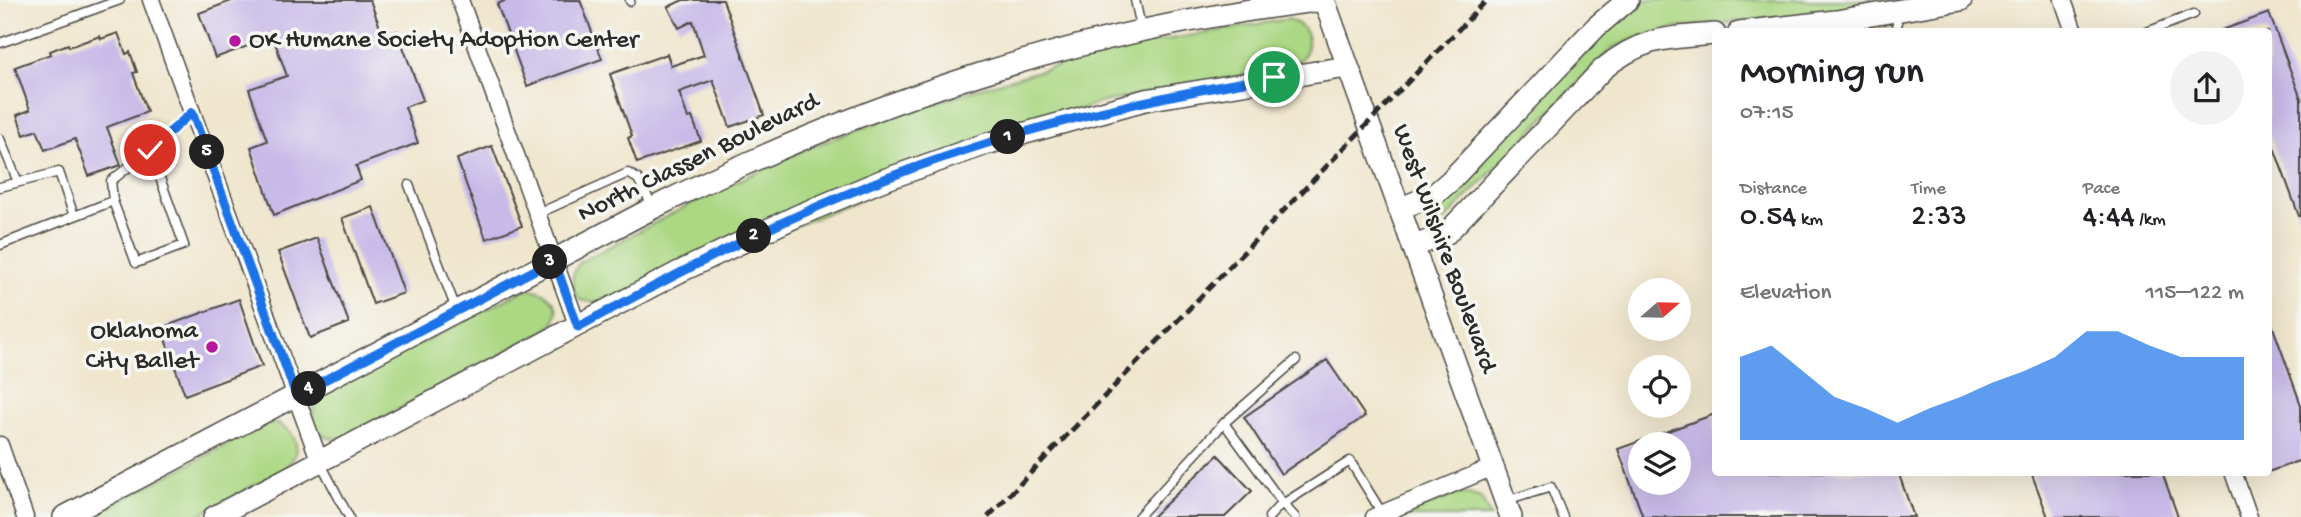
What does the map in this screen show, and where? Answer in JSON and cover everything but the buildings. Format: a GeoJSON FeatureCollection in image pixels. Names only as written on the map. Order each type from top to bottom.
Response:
{"type":"FeatureCollection","features":[{"type":"Feature","properties":{"kind":"street"},"geometry":{"type":"LineString","coordinates":[[151,0],[320,462]]}},
{"type":"Feature","properties":{"kind":"street"},"geometry":{"type":"LineString","coordinates":[[460,0],[578,327]]}},
{"type":"Feature","properties":{"kind":"street","name":"North Classen Boulevard"},"geometry":{"type":"LineString","coordinates":[[64,517],[653,208],[814,132],[889,103],[1046,54],[1142,31],[1241,12],[1324,0]]}},
{"type":"Feature","properties":{"kind":"street","name":"West Wilshire Boulevard"},"geometry":{"type":"LineString","coordinates":[[1324,0],[1508,509]]}},
{"type":"Feature","properties":{"kind":"street"},"geometry":{"type":"LineString","coordinates":[[1399,209],[1435,194],[1443,187],[1595,27],[1628,0]]}},
{"type":"Feature","properties":{"kind":"street"},"geometry":{"type":"LineString","coordinates":[[1802,28],[1897,22],[1961,0]]}},
{"type":"Feature","properties":{"kind":"street"},"geometry":{"type":"LineString","coordinates":[[2063,0],[2073,28]]}},
{"type":"Feature","properties":{"kind":"street"},"geometry":{"type":"LineString","coordinates":[[1413,247],[1447,233],[1604,69],[1621,55],[1662,38],[1712,34]]}},
{"type":"Feature","properties":{"kind":"street"},"geometry":{"type":"LineString","coordinates":[[214,517],[677,273],[797,216],[880,181],[986,144],[1145,100],[1347,67]]}},
{"type":"Feature","properties":{"kind":"street"},"geometry":{"type":"LineString","coordinates":[[0,445],[25,517]]}},
{"type":"Feature","properties":{"kind":"street"},"geometry":{"type":"LineString","coordinates":[[1378,515],[1493,467]]}},
{"type":"Feature","properties":{"kind":"street"},"geometry":{"type":"LineString","coordinates":[[2234,476],[2249,517]]}},
{"type":"Feature","properties":{"kind":"lane"},"geometry":{"type":"LineString","coordinates":[[0,43],[120,0]]}},
{"type":"Feature","properties":{"kind":"lane"},"geometry":{"type":"LineString","coordinates":[[1135,0],[1142,31]]}},
{"type":"Feature","properties":{"kind":"lane"},"geometry":{"type":"LineString","coordinates":[[2157,28],[2194,14]]}},
{"type":"Feature","properties":{"kind":"lane"},"geometry":{"type":"LineString","coordinates":[[150,150],[184,245],[136,263],[113,201],[111,181],[192,112]]}},
{"type":"Feature","properties":{"kind":"lane"},"geometry":{"type":"LineString","coordinates":[[0,139],[18,182]]}},
{"type":"Feature","properties":{"kind":"lane"},"geometry":{"type":"LineString","coordinates":[[0,187],[59,172],[74,216]]}},
{"type":"Feature","properties":{"kind":"lane"},"geometry":{"type":"LineString","coordinates":[[537,214],[628,173],[638,179],[653,208]]}},
{"type":"Feature","properties":{"kind":"lane"},"geometry":{"type":"LineString","coordinates":[[409,185],[457,311]]}},
{"type":"Feature","properties":{"kind":"lane"},"geometry":{"type":"LineString","coordinates":[[0,245],[113,201]]}},
{"type":"Feature","properties":{"kind":"lane"},"geometry":{"type":"LineString","coordinates":[[1138,517],[1224,423],[1296,360]]}},
{"type":"Feature","properties":{"kind":"lane"},"geometry":{"type":"LineString","coordinates":[[1224,423],[1295,517]]}},
{"type":"Feature","properties":{"kind":"lane"},"geometry":{"type":"LineString","coordinates":[[1269,517],[1283,504],[1350,460],[1378,515]]}},
{"type":"Feature","properties":{"kind":"lane"},"geometry":{"type":"LineString","coordinates":[[320,462],[349,517]]}},
{"type":"Feature","properties":{"kind":"lane"},"geometry":{"type":"LineString","coordinates":[[1508,509],[1551,487],[1563,517]]}},
{"type":"Feature","properties":{"kind":"green space"},"geometry":{"type":"Polygon","coordinates":[[[1642,0],[1908,0],[1805,16],[1698,25],[1652,33],[1611,49],[1441,224],[1431,225],[1431,213],[1614,22],[1642,0]]]}},
{"type":"Feature","properties":{"kind":"green space"},"geometry":{"type":"Polygon","coordinates":[[[1288,19],[1303,28],[1308,41],[1305,54],[1293,66],[1098,103],[603,304],[580,300],[574,290],[574,271],[580,262],[710,194],[808,148],[980,88],[1119,48],[1288,19]]]}},
{"type":"Feature","properties":{"kind":"green space"},"geometry":{"type":"Polygon","coordinates":[[[526,289],[549,296],[553,301],[556,314],[549,329],[344,438],[325,436],[315,427],[313,412],[321,395],[526,289]]]}},
{"type":"Feature","properties":{"kind":"green space"},"geometry":{"type":"Polygon","coordinates":[[[276,423],[290,433],[296,444],[294,457],[289,464],[283,470],[195,517],[89,517],[262,426],[276,423]]]}},
{"type":"Feature","properties":{"kind":"green space"},"geometry":{"type":"Polygon","coordinates":[[[1458,494],[1481,498],[1491,517],[1397,517],[1458,494]]]}},
{"type":"Feature","properties":{"kind":"railway"},"geometry":{"type":"LineString","coordinates":[[988,517],[1487,0]]}},
{"type":"Feature","properties":{"kind":"place","name":"OK Humane Society Adoption Center"},"geometry":{"type":"Point","coordinates":[235,41]}},
{"type":"Feature","properties":{"kind":"place","name":"Oklahoma City Ballet"},"geometry":{"type":"Point","coordinates":[212,347]}},
{"type":"Feature","properties":{"kind":"route"},"geometry":{"type":"LineString","coordinates":[[150,150],[192,112],[296,395],[554,260],[578,327],[737,244],[836,199],[929,163],[1050,125],[1145,100],[1274,77]]}}]}
